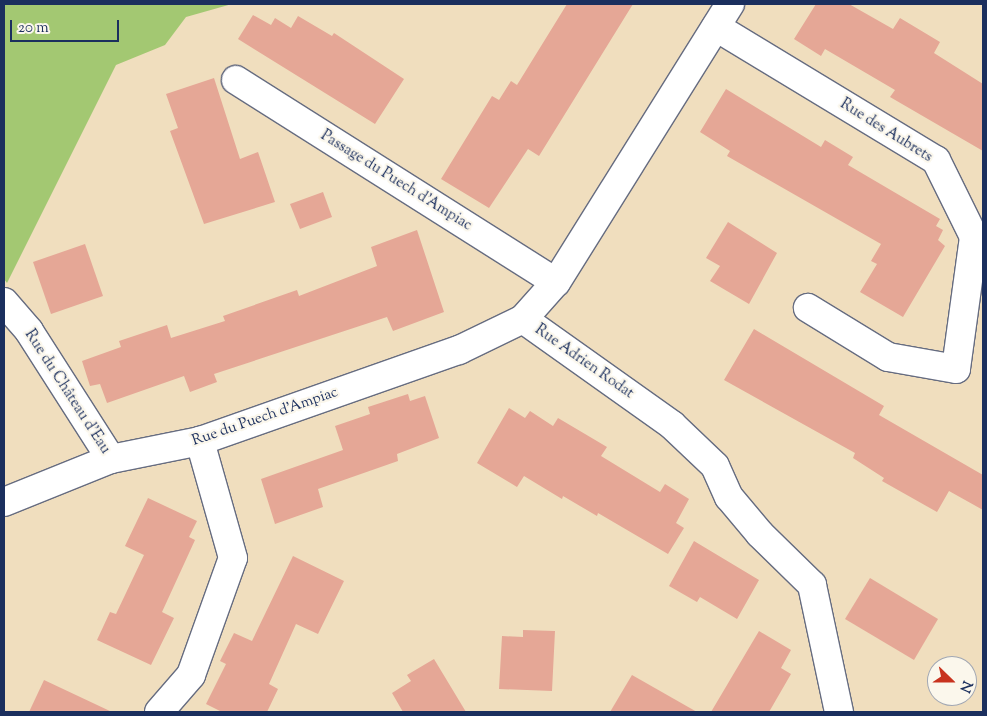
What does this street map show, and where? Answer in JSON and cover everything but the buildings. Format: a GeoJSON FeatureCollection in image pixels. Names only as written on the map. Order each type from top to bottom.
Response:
{"type":"FeatureCollection","features":[{"type":"Feature","properties":{"kind":"street","name":"Rue Adrien Rodat"},"geometry":{"type":"LineString","coordinates":[[730,4],[556,282],[522,319],[672,425],[714,466],[729,497],[760,534],[812,585],[838,712]]}},
{"type":"Feature","properties":{"kind":"street","name":"Rue des Aubrets"},"geometry":{"type":"LineString","coordinates":[[716,27],[936,160],[974,237],[956,369],[888,357],[808,308]]}},
{"type":"Feature","properties":{"kind":"street","name":"Passage du Puech d'Ampiac"},"geometry":{"type":"LineString","coordinates":[[236,80],[556,282]]}},
{"type":"Feature","properties":{"kind":"street","name":"Rue du Château d'Eau"},"geometry":{"type":"LineString","coordinates":[[4,302],[29,332],[111,459]]}},
{"type":"Feature","properties":{"kind":"street","name":"Rue du Puech d'Ampiac"},"geometry":{"type":"LineString","coordinates":[[4,502],[111,459],[200,441],[459,350],[522,319]]}},
{"type":"Feature","properties":{"kind":"street"},"geometry":{"type":"LineString","coordinates":[[159,712],[191,675],[233,558],[200,441]]}},
{"type":"Feature","properties":{"kind":"green space"},"geometry":{"type":"Polygon","coordinates":[[[4,4],[232,4],[186,17],[165,45],[116,65],[7,283],[4,279],[4,4]]]}}]}
